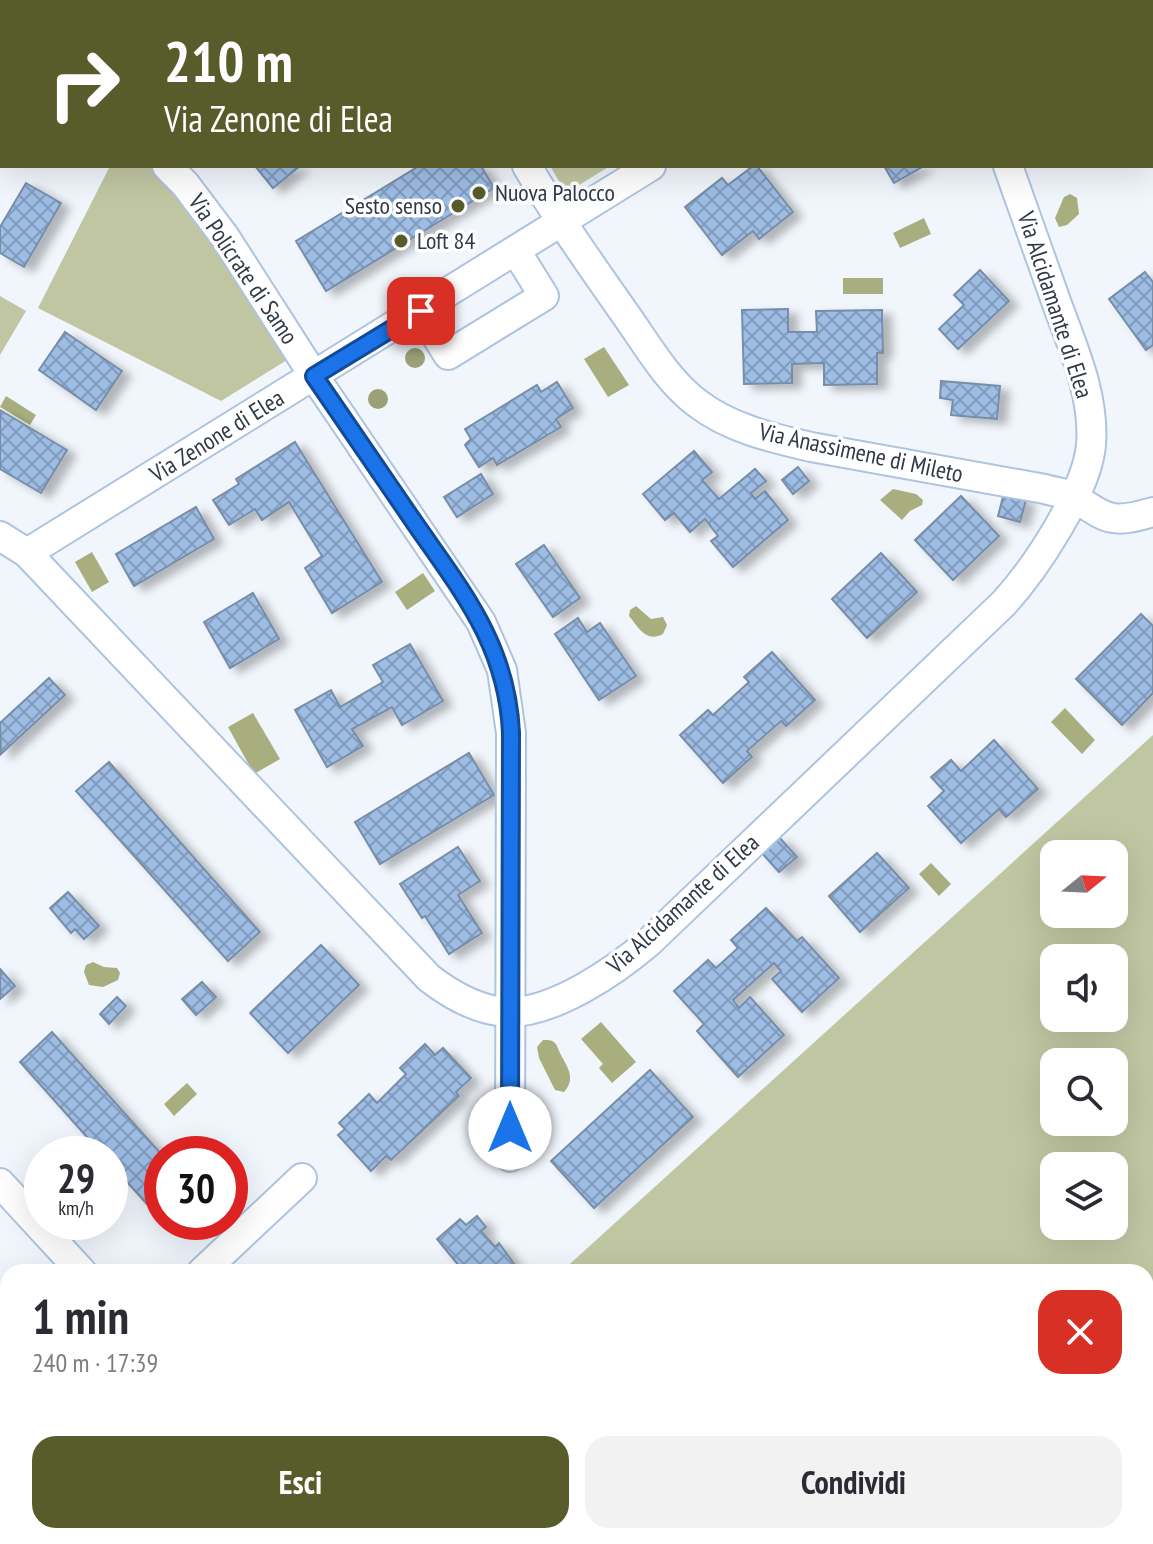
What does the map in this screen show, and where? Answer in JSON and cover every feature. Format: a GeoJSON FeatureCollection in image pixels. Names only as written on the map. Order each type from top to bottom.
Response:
{"type":"FeatureCollection","features":[{"type":"Feature","properties":{"kind":"street","name":"Via Policrate di Samo"},"geometry":{"type":"LineString","coordinates":[[169,168],[225,237],[314,376],[468,601],[492,644],[502,670],[511,733],[510,1157]]}},
{"type":"Feature","properties":{"kind":"street","name":"Via Anassimene di Mileto"},"geometry":{"type":"LineString","coordinates":[[528,168],[560,222],[674,380],[697,403],[726,420],[761,434],[811,447],[1073,497],[1088,509],[1108,518],[1130,518],[1153,512]]}},
{"type":"Feature","properties":{"kind":"street","name":"Via Zenone di Elea"},"geometry":{"type":"LineString","coordinates":[[27,553],[648,168]]}},
{"type":"Feature","properties":{"kind":"street","name":"Via Alcidamante di Elea"},"geometry":{"type":"LineString","coordinates":[[0,536],[27,553],[420,970],[451,994],[474,1004],[509,1012],[544,1004],[581,989],[624,963],[649,942],[1004,603],[1037,562],[1087,465],[1091,418],[1076,357],[1009,168]]}},
{"type":"Feature","properties":{"kind":"street"},"geometry":{"type":"LineString","coordinates":[[421,311],[448,355],[544,296],[516,251]]}},
{"type":"Feature","properties":{"kind":"street"},"geometry":{"type":"LineString","coordinates":[[211,1264],[302,1178]]}},
{"type":"Feature","properties":{"kind":"street"},"geometry":{"type":"LineString","coordinates":[[0,1183],[75,1264]]}},
{"type":"Feature","properties":{"kind":"shaded area"},"geometry":{"type":"Polygon","coordinates":[[[109,168],[152,168],[191,209],[226,257],[287,360],[221,401],[38,308],[109,168]]]}},
{"type":"Feature","properties":{"kind":"shaded area"},"geometry":{"type":"Polygon","coordinates":[[[551,168],[607,168],[566,193],[551,168]]]}},
{"type":"Feature","properties":{"kind":"shaded area"},"geometry":{"type":"Polygon","coordinates":[[[1070,194],[1077,198],[1079,214],[1067,225],[1059,227],[1055,218],[1064,197],[1070,194]]]}},
{"type":"Feature","properties":{"kind":"shaded area"},"geometry":{"type":"Polygon","coordinates":[[[924,218],[931,234],[900,248],[893,233],[924,218]]]}},
{"type":"Feature","properties":{"kind":"shaded area"},"geometry":{"type":"Polygon","coordinates":[[[843,278],[883,278],[883,294],[843,294],[843,278]]]}},
{"type":"Feature","properties":{"kind":"shaded area"},"geometry":{"type":"Polygon","coordinates":[[[0,296],[26,311],[0,355],[0,296]]]}},
{"type":"Feature","properties":{"kind":"shaded area"},"geometry":{"type":"Polygon","coordinates":[[[604,347],[629,385],[608,397],[584,359],[604,347]]]}},
{"type":"Feature","properties":{"kind":"shaded area"},"geometry":{"type":"Polygon","coordinates":[[[6,396],[36,415],[30,425],[0,407],[6,396]]]}},
{"type":"Feature","properties":{"kind":"shaded area"},"geometry":{"type":"Polygon","coordinates":[[[893,489],[916,494],[923,500],[922,505],[902,520],[880,500],[893,489]]]}},
{"type":"Feature","properties":{"kind":"shaded area"},"geometry":{"type":"Polygon","coordinates":[[[92,552],[109,582],[92,592],[75,562],[92,552]]]}},
{"type":"Feature","properties":{"kind":"shaded area"},"geometry":{"type":"Polygon","coordinates":[[[423,573],[435,591],[407,610],[395,592],[423,573]]]}},
{"type":"Feature","properties":{"kind":"shaded area"},"geometry":{"type":"Polygon","coordinates":[[[636,606],[651,619],[663,617],[667,625],[663,634],[652,637],[640,629],[629,616],[630,610],[636,606]]]}},
{"type":"Feature","properties":{"kind":"shaded area"},"geometry":{"type":"Polygon","coordinates":[[[1065,708],[1095,740],[1082,754],[1051,722],[1065,708]]]}},
{"type":"Feature","properties":{"kind":"shaded area"},"geometry":{"type":"Polygon","coordinates":[[[253,713],[280,759],[254,774],[228,727],[253,713]]]}},
{"type":"Feature","properties":{"kind":"shaded area"},"geometry":{"type":"Polygon","coordinates":[[[1153,735],[1153,1264],[570,1264],[1153,735]]]}},
{"type":"Feature","properties":{"kind":"shaded area"},"geometry":{"type":"Polygon","coordinates":[[[931,863],[951,884],[939,896],[919,874],[931,863]]]}},
{"type":"Feature","properties":{"kind":"shaded area"},"geometry":{"type":"Polygon","coordinates":[[[93,962],[117,968],[120,973],[118,980],[103,987],[89,985],[84,972],[86,965],[93,962]]]}},
{"type":"Feature","properties":{"kind":"shaded area"},"geometry":{"type":"Polygon","coordinates":[[[601,1022],[636,1062],[612,1083],[599,1068],[603,1064],[581,1039],[601,1022]]]}},
{"type":"Feature","properties":{"kind":"shaded area"},"geometry":{"type":"Polygon","coordinates":[[[543,1040],[555,1043],[568,1069],[570,1083],[564,1092],[555,1090],[539,1058],[537,1047],[543,1040]]]}},
{"type":"Feature","properties":{"kind":"shaded area"},"geometry":{"type":"Polygon","coordinates":[[[187,1083],[197,1094],[174,1116],[164,1104],[187,1083]]]}},
{"type":"Feature","properties":{"kind":"building"},"geometry":{"type":"Polygon","coordinates":[[[257,168],[298,168],[273,188],[257,168]]]}},
{"type":"Feature","properties":{"kind":"building"},"geometry":{"type":"Polygon","coordinates":[[[416,168],[482,168],[494,188],[326,291],[296,241],[416,168]]]}},
{"type":"Feature","properties":{"kind":"building"},"geometry":{"type":"Polygon","coordinates":[[[750,168],[759,168],[793,212],[759,239],[753,231],[722,255],[685,207],[722,178],[728,185],[750,168]]]}},
{"type":"Feature","properties":{"kind":"building"},"geometry":{"type":"Polygon","coordinates":[[[885,168],[920,168],[894,183],[885,168]]]}},
{"type":"Feature","properties":{"kind":"building"},"geometry":{"type":"Polygon","coordinates":[[[26,183],[61,203],[24,267],[0,253],[0,227],[26,183]]]}},
{"type":"Feature","properties":{"kind":"building"},"geometry":{"type":"Polygon","coordinates":[[[980,270],[1009,301],[958,349],[939,329],[964,305],[954,295],[980,270]]]}},
{"type":"Feature","properties":{"kind":"building"},"geometry":{"type":"Polygon","coordinates":[[[1145,272],[1153,282],[1153,345],[1146,350],[1109,299],[1145,272]]]}},
{"type":"Feature","properties":{"kind":"building"},"geometry":{"type":"Polygon","coordinates":[[[788,309],[788,332],[817,332],[816,311],[882,310],[883,353],[877,353],[877,384],[824,385],[824,363],[792,364],[792,383],[744,384],[742,310],[788,309]]]}},
{"type":"Feature","properties":{"kind":"building"},"geometry":{"type":"Polygon","coordinates":[[[65,332],[122,371],[96,410],[39,370],[65,332]]]}},
{"type":"Feature","properties":{"kind":"building"},"geometry":{"type":"Polygon","coordinates":[[[941,381],[1000,386],[997,419],[951,415],[953,400],[940,398],[941,381]]]}},
{"type":"Feature","properties":{"kind":"building"},"geometry":{"type":"Polygon","coordinates":[[[557,382],[573,408],[556,419],[561,427],[497,465],[493,458],[479,467],[465,445],[471,439],[465,429],[537,385],[541,392],[557,382]]]}},
{"type":"Feature","properties":{"kind":"building"},"geometry":{"type":"Polygon","coordinates":[[[0,410],[67,450],[41,493],[0,469],[0,410]]]}},
{"type":"Feature","properties":{"kind":"building"},"geometry":{"type":"Polygon","coordinates":[[[295,442],[382,582],[332,613],[305,568],[322,556],[289,502],[262,520],[255,509],[229,525],[213,500],[239,484],[236,479],[295,442]]]}},
{"type":"Feature","properties":{"kind":"building"},"geometry":{"type":"Polygon","coordinates":[[[694,451],[712,472],[702,480],[719,499],[755,469],[766,481],[751,493],[755,499],[765,491],[788,520],[733,567],[711,541],[718,536],[705,519],[690,532],[674,513],[665,520],[643,494],[694,451]]]}},
{"type":"Feature","properties":{"kind":"building"},"geometry":{"type":"Polygon","coordinates":[[[798,467],[809,481],[793,494],[782,480],[798,467]]]}},
{"type":"Feature","properties":{"kind":"building"},"geometry":{"type":"Polygon","coordinates":[[[481,474],[493,494],[457,517],[444,497],[481,474]]]}},
{"type":"Feature","properties":{"kind":"building"},"geometry":{"type":"Polygon","coordinates":[[[1004,493],[1026,500],[1020,522],[998,516],[1004,493]]]}},
{"type":"Feature","properties":{"kind":"building"},"geometry":{"type":"Polygon","coordinates":[[[961,496],[999,536],[953,580],[915,540],[961,496]]]}},
{"type":"Feature","properties":{"kind":"building"},"geometry":{"type":"Polygon","coordinates":[[[196,507],[214,539],[134,586],[116,554],[196,507]]]}},
{"type":"Feature","properties":{"kind":"building"},"geometry":{"type":"Polygon","coordinates":[[[544,545],[580,598],[553,617],[516,564],[544,545]]]}},
{"type":"Feature","properties":{"kind":"building"},"geometry":{"type":"Polygon","coordinates":[[[881,553],[917,592],[867,638],[832,599],[881,553]]]}},
{"type":"Feature","properties":{"kind":"building"},"geometry":{"type":"Polygon","coordinates":[[[253,593],[279,639],[230,668],[204,622],[253,593]]]}},
{"type":"Feature","properties":{"kind":"building"},"geometry":{"type":"Polygon","coordinates":[[[1141,614],[1153,626],[1153,693],[1122,725],[1076,679],[1141,614]]]}},
{"type":"Feature","properties":{"kind":"building"},"geometry":{"type":"Polygon","coordinates":[[[578,618],[587,632],[600,623],[636,676],[599,700],[555,634],[578,618]]]}},
{"type":"Feature","properties":{"kind":"building"},"geometry":{"type":"Polygon","coordinates":[[[410,644],[443,701],[402,725],[392,707],[352,729],[363,746],[327,767],[295,710],[331,690],[340,707],[383,682],[373,665],[410,644]]]}},
{"type":"Feature","properties":{"kind":"building"},"geometry":{"type":"Polygon","coordinates":[[[772,652],[815,700],[786,726],[781,721],[747,751],[752,757],[723,783],[680,735],[708,710],[713,715],[749,682],[744,677],[772,652]]]}},
{"type":"Feature","properties":{"kind":"building"},"geometry":{"type":"Polygon","coordinates":[[[49,678],[65,695],[1,754],[0,723],[49,678]]]}},
{"type":"Feature","properties":{"kind":"building"},"geometry":{"type":"Polygon","coordinates":[[[994,740],[1038,789],[1006,817],[999,809],[961,843],[928,806],[944,791],[931,777],[951,760],[961,771],[994,740]]]}},
{"type":"Feature","properties":{"kind":"building"},"geometry":{"type":"Polygon","coordinates":[[[469,753],[494,795],[380,864],[355,822],[469,753]]]}},
{"type":"Feature","properties":{"kind":"building"},"geometry":{"type":"Polygon","coordinates":[[[109,762],[260,932],[228,961],[76,791],[109,762]]]}},
{"type":"Feature","properties":{"kind":"building"},"geometry":{"type":"Polygon","coordinates":[[[779,837],[797,857],[779,872],[761,852],[779,837]]]}},
{"type":"Feature","properties":{"kind":"building"},"geometry":{"type":"Polygon","coordinates":[[[458,847],[480,881],[458,895],[482,933],[449,954],[400,884],[458,847]]]}},
{"type":"Feature","properties":{"kind":"building"},"geometry":{"type":"Polygon","coordinates":[[[877,853],[909,888],[860,932],[829,896],[877,853]]]}},
{"type":"Feature","properties":{"kind":"building"},"geometry":{"type":"Polygon","coordinates":[[[68,892],[99,926],[84,939],[75,929],[71,933],[50,908],[68,892]]]}},
{"type":"Feature","properties":{"kind":"building"},"geometry":{"type":"Polygon","coordinates":[[[766,908],[797,941],[802,937],[839,978],[802,1012],[772,979],[781,971],[774,963],[733,1000],[739,1008],[750,997],[784,1035],[738,1077],[697,1031],[704,1024],[674,991],[708,960],[716,968],[738,948],[731,940],[766,908]]]}},
{"type":"Feature","properties":{"kind":"building"},"geometry":{"type":"Polygon","coordinates":[[[321,945],[359,985],[288,1053],[250,1013],[321,945]]]}},
{"type":"Feature","properties":{"kind":"building"},"geometry":{"type":"Polygon","coordinates":[[[0,969],[15,986],[0,999],[0,969]]]}},
{"type":"Feature","properties":{"kind":"building"},"geometry":{"type":"Polygon","coordinates":[[[202,982],[216,997],[196,1015],[182,999],[202,982]]]}},
{"type":"Feature","properties":{"kind":"building"},"geometry":{"type":"Polygon","coordinates":[[[117,997],[126,1006],[109,1024],[100,1014],[117,997]]]}},
{"type":"Feature","properties":{"kind":"building"},"geometry":{"type":"Polygon","coordinates":[[[52,1032],[145,1136],[144,1201],[128,1183],[128,1136],[86,1136],[20,1062],[52,1032]]]}},
{"type":"Feature","properties":{"kind":"building"},"geometry":{"type":"Polygon","coordinates":[[[425,1044],[435,1055],[443,1048],[471,1078],[456,1092],[459,1096],[391,1160],[386,1156],[371,1171],[338,1135],[345,1129],[339,1123],[369,1094],[377,1103],[406,1074],[400,1068],[425,1044]]]}},
{"type":"Feature","properties":{"kind":"building"},"geometry":{"type":"Polygon","coordinates":[[[650,1070],[693,1117],[594,1208],[551,1161],[650,1070]]]}},
{"type":"Feature","properties":{"kind":"building"},"geometry":{"type":"Polygon","coordinates":[[[477,1216],[486,1227],[481,1231],[495,1247],[499,1243],[514,1264],[457,1264],[437,1239],[460,1219],[466,1225],[477,1216]]]}},
{"type":"Feature","properties":{"kind":"place","name":"Nuova Palocco"},"geometry":{"type":"Point","coordinates":[479,193]}},
{"type":"Feature","properties":{"kind":"place","name":"Sesto senso"},"geometry":{"type":"Point","coordinates":[458,206]}},
{"type":"Feature","properties":{"kind":"place","name":"Loft 84"},"geometry":{"type":"Point","coordinates":[401,241]}},
{"type":"Feature","properties":{"kind":"route"},"geometry":{"type":"LineString","coordinates":[[421,311],[314,376],[468,601],[492,644],[502,670],[511,733],[510,1128]]}}]}
